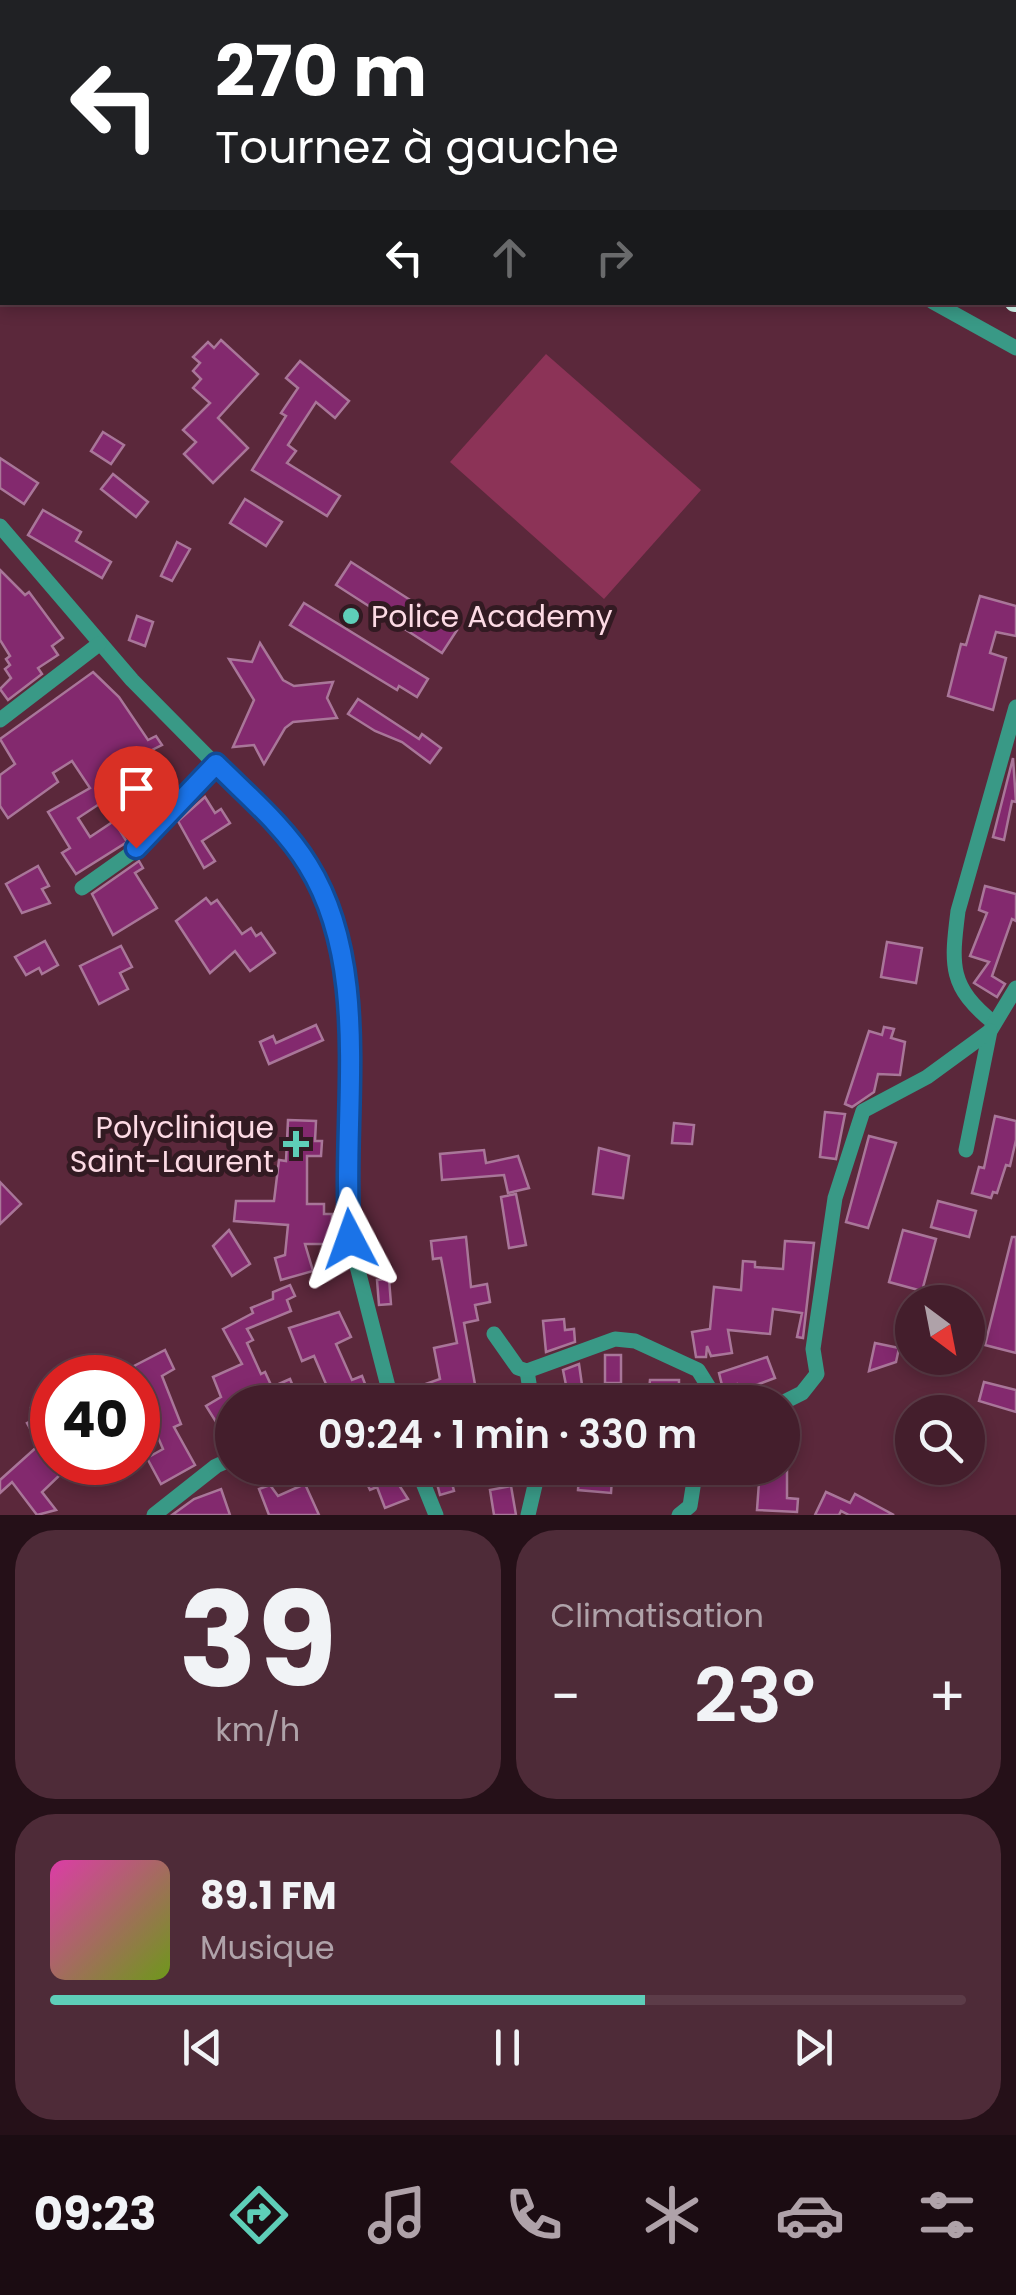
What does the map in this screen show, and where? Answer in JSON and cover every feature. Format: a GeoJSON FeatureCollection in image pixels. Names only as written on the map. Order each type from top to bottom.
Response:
{"type":"FeatureCollection","features":[{"type":"Feature","properties":{"kind":"street"},"geometry":{"type":"LineString","coordinates":[[937,305],[1016,348]]}},
{"type":"Feature","properties":{"kind":"street"},"geometry":{"type":"LineString","coordinates":[[0,526],[99,644],[298,849],[322,889],[338,934],[347,988],[350,1239],[387,1385]]}},
{"type":"Feature","properties":{"kind":"street"},"geometry":{"type":"LineString","coordinates":[[0,720],[99,644]]}},
{"type":"Feature","properties":{"kind":"street"},"geometry":{"type":"LineString","coordinates":[[992,1027],[961,994],[954,945],[958,911],[1016,707]]}},
{"type":"Feature","properties":{"kind":"street"},"geometry":{"type":"LineString","coordinates":[[82,888],[136,848],[216,764]]}},
{"type":"Feature","properties":{"kind":"street"},"geometry":{"type":"LineString","coordinates":[[966,1150],[992,1027],[1016,988]]}},
{"type":"Feature","properties":{"kind":"street"},"geometry":{"type":"LineString","coordinates":[[800,1394],[818,1374],[813,1349],[835,1198],[863,1111],[928,1077],[992,1027]]}},
{"type":"Feature","properties":{"kind":"street"},"geometry":{"type":"LineString","coordinates":[[494,1334],[518,1368],[527,1370],[614,1340],[635,1341],[698,1370],[707,1385]]}},
{"type":"Feature","properties":{"kind":"street"},"geometry":{"type":"LineString","coordinates":[[527,1370],[529,1385]]}},
{"type":"Feature","properties":{"kind":"street"},"geometry":{"type":"LineString","coordinates":[[154,1515],[215,1467]]}},
{"type":"Feature","properties":{"kind":"street"},"geometry":{"type":"LineString","coordinates":[[424,1485],[436,1515]]}},
{"type":"Feature","properties":{"kind":"street"},"geometry":{"type":"LineString","coordinates":[[528,1515],[534,1485]]}},
{"type":"Feature","properties":{"kind":"street"},"geometry":{"type":"LineString","coordinates":[[679,1515],[690,1506],[693,1485]]}},
{"type":"Feature","properties":{"kind":"shaded area"},"geometry":{"type":"Polygon","coordinates":[[[546,354],[701,490],[604,599],[450,462],[546,354]]]}},
{"type":"Feature","properties":{"kind":"building"},"geometry":{"type":"Polygon","coordinates":[[[221,340],[258,374],[218,418],[248,448],[213,483],[184,454],[196,442],[183,430],[210,403],[193,388],[201,379],[193,371],[200,363],[193,357],[208,342],[214,348],[221,340]]]}},
{"type":"Feature","properties":{"kind":"building"},"geometry":{"type":"Polygon","coordinates":[[[300,361],[349,401],[335,418],[316,402],[288,445],[296,451],[287,463],[340,496],[327,516],[252,470],[286,416],[281,413],[298,388],[286,378],[300,361]]]}},
{"type":"Feature","properties":{"kind":"building"},"geometry":{"type":"Polygon","coordinates":[[[103,432],[124,445],[111,464],[91,451],[103,432]]]}},
{"type":"Feature","properties":{"kind":"building"},"geometry":{"type":"Polygon","coordinates":[[[0,458],[38,483],[24,504],[0,488],[0,458]]]}},
{"type":"Feature","properties":{"kind":"building"},"geometry":{"type":"Polygon","coordinates":[[[113,474],[148,502],[136,517],[101,489],[113,474]]]}},
{"type":"Feature","properties":{"kind":"building"},"geometry":{"type":"Polygon","coordinates":[[[245,499],[282,522],[266,546],[230,523],[245,499]]]}},
{"type":"Feature","properties":{"kind":"building"},"geometry":{"type":"Polygon","coordinates":[[[43,510],[81,532],[76,541],[111,562],[102,578],[28,535],[43,510]]]}},
{"type":"Feature","properties":{"kind":"building"},"geometry":{"type":"Polygon","coordinates":[[[177,542],[190,549],[172,581],[161,576],[177,542]]]}},
{"type":"Feature","properties":{"kind":"building"},"geometry":{"type":"Polygon","coordinates":[[[351,562],[457,630],[442,653],[336,585],[351,562]]]}},
{"type":"Feature","properties":{"kind":"building"},"geometry":{"type":"Polygon","coordinates":[[[0,570],[25,595],[29,592],[63,638],[52,646],[58,655],[38,668],[42,674],[8,700],[0,689],[11,678],[5,669],[10,665],[6,659],[10,656],[0,640],[0,570]]]}},
{"type":"Feature","properties":{"kind":"building"},"geometry":{"type":"Polygon","coordinates":[[[980,596],[1016,606],[1016,636],[996,632],[990,653],[1006,658],[993,710],[948,696],[961,644],[966,645],[980,596]]]}},
{"type":"Feature","properties":{"kind":"building"},"geometry":{"type":"Polygon","coordinates":[[[304,603],[428,679],[417,697],[399,686],[397,690],[290,625],[304,603]]]}},
{"type":"Feature","properties":{"kind":"building"},"geometry":{"type":"Polygon","coordinates":[[[137,616],[153,622],[145,646],[129,640],[137,616]]]}},
{"type":"Feature","properties":{"kind":"building"},"geometry":{"type":"Polygon","coordinates":[[[260,643],[283,680],[294,686],[333,682],[327,698],[337,718],[293,722],[285,728],[264,764],[254,745],[233,747],[254,700],[229,659],[252,662],[260,643]]]}},
{"type":"Feature","properties":{"kind":"building"},"geometry":{"type":"Polygon","coordinates":[[[93,672],[119,697],[148,740],[156,736],[162,745],[152,750],[173,788],[162,794],[148,772],[78,818],[90,837],[114,821],[127,842],[76,874],[62,853],[70,848],[48,812],[90,788],[72,761],[53,773],[58,782],[8,818],[0,806],[0,775],[15,764],[0,739],[93,672]]]}},
{"type":"Feature","properties":{"kind":"building"},"geometry":{"type":"Polygon","coordinates":[[[358,699],[419,739],[422,734],[441,748],[430,763],[402,742],[375,731],[348,714],[358,699]]]}},
{"type":"Feature","properties":{"kind":"building"},"geometry":{"type":"Polygon","coordinates":[[[1013,758],[1016,802],[1012,801],[1004,840],[993,837],[1013,758]]]}},
{"type":"Feature","properties":{"kind":"building"},"geometry":{"type":"Polygon","coordinates":[[[205,797],[215,813],[221,809],[230,823],[202,841],[215,861],[204,868],[178,821],[205,797]]]}},
{"type":"Feature","properties":{"kind":"building"},"geometry":{"type":"Polygon","coordinates":[[[139,861],[143,868],[135,873],[157,908],[113,935],[92,894],[139,861]]]}},
{"type":"Feature","properties":{"kind":"building"},"geometry":{"type":"Polygon","coordinates":[[[38,866],[49,886],[42,889],[50,903],[22,913],[6,884],[38,866]]]}},
{"type":"Feature","properties":{"kind":"building"},"geometry":{"type":"Polygon","coordinates":[[[985,886],[1016,894],[1016,921],[1012,919],[992,976],[1005,984],[997,997],[974,983],[989,962],[970,956],[987,913],[979,910],[985,886]]]}},
{"type":"Feature","properties":{"kind":"building"},"geometry":{"type":"Polygon","coordinates":[[[206,898],[211,904],[217,900],[242,934],[251,928],[256,936],[261,933],[275,953],[250,971],[235,951],[210,973],[176,921],[206,898]]]}},
{"type":"Feature","properties":{"kind":"building"},"geometry":{"type":"Polygon","coordinates":[[[45,941],[58,965],[42,974],[39,968],[26,975],[15,957],[45,941]]]}},
{"type":"Feature","properties":{"kind":"building"},"geometry":{"type":"Polygon","coordinates":[[[887,942],[922,948],[916,983],[881,977],[887,942]]]}},
{"type":"Feature","properties":{"kind":"building"},"geometry":{"type":"Polygon","coordinates":[[[121,946],[132,967],[120,973],[128,989],[99,1004],[80,966],[121,946]]]}},
{"type":"Feature","properties":{"kind":"building"},"geometry":{"type":"Polygon","coordinates":[[[316,1025],[323,1040],[269,1064],[260,1042],[273,1036],[276,1043],[316,1025]]]}},
{"type":"Feature","properties":{"kind":"building"},"geometry":{"type":"Polygon","coordinates":[[[884,1027],[894,1029],[891,1038],[905,1042],[900,1075],[878,1074],[874,1092],[852,1107],[845,1104],[869,1031],[882,1035],[884,1027]]]}},
{"type":"Feature","properties":{"kind":"building"},"geometry":{"type":"Polygon","coordinates":[[[825,1112],[845,1114],[836,1159],[820,1157],[825,1112]]]}},
{"type":"Feature","properties":{"kind":"building"},"geometry":{"type":"Polygon","coordinates":[[[995,1116],[1016,1121],[1016,1140],[1010,1166],[1006,1165],[997,1193],[993,1192],[991,1198],[972,1193],[979,1167],[984,1168],[995,1116]]]}},
{"type":"Feature","properties":{"kind":"building"},"geometry":{"type":"Polygon","coordinates":[[[288,1120],[316,1121],[315,1141],[322,1141],[321,1156],[307,1156],[307,1204],[324,1204],[324,1214],[332,1214],[332,1244],[305,1244],[313,1271],[281,1280],[275,1258],[285,1255],[288,1225],[234,1221],[236,1201],[274,1201],[279,1160],[286,1161],[288,1120]]]}},
{"type":"Feature","properties":{"kind":"building"},"geometry":{"type":"Polygon","coordinates":[[[674,1123],[694,1125],[692,1144],[672,1143],[674,1123]]]}},
{"type":"Feature","properties":{"kind":"building"},"geometry":{"type":"Polygon","coordinates":[[[869,1136],[896,1143],[868,1228],[846,1222],[869,1136]]]}},
{"type":"Feature","properties":{"kind":"building"},"geometry":{"type":"Polygon","coordinates":[[[599,1148],[629,1156],[623,1198],[593,1194],[599,1148]]]}},
{"type":"Feature","properties":{"kind":"building"},"geometry":{"type":"Polygon","coordinates":[[[484,1150],[486,1163],[518,1156],[529,1188],[508,1193],[504,1175],[442,1180],[440,1154],[484,1150]]]}},
{"type":"Feature","properties":{"kind":"building"},"geometry":{"type":"Polygon","coordinates":[[[0,1182],[21,1204],[0,1224],[0,1182]]]}},
{"type":"Feature","properties":{"kind":"building"},"geometry":{"type":"Polygon","coordinates":[[[516,1194],[526,1245],[509,1248],[501,1197],[516,1194]]]}},
{"type":"Feature","properties":{"kind":"building"},"geometry":{"type":"Polygon","coordinates":[[[938,1201],[976,1211],[969,1237],[931,1227],[938,1201]]]}},
{"type":"Feature","properties":{"kind":"building"},"geometry":{"type":"Polygon","coordinates":[[[229,1230],[250,1264],[232,1276],[213,1246],[229,1230]]]}},
{"type":"Feature","properties":{"kind":"building"},"geometry":{"type":"Polygon","coordinates":[[[903,1230],[936,1239],[924,1285],[889,1282],[903,1230]]]}},
{"type":"Feature","properties":{"kind":"building"},"geometry":{"type":"Polygon","coordinates":[[[466,1237],[471,1287],[487,1284],[490,1302],[475,1305],[478,1320],[464,1323],[475,1385],[423,1385],[440,1379],[434,1348],[457,1343],[441,1258],[433,1259],[431,1241],[466,1237]]]}},
{"type":"Feature","properties":{"kind":"building"},"geometry":{"type":"Polygon","coordinates":[[[1012,1237],[1016,1237],[1016,1353],[985,1345],[1012,1237]]]}},
{"type":"Feature","properties":{"kind":"building"},"geometry":{"type":"Polygon","coordinates":[[[785,1241],[814,1243],[803,1338],[797,1337],[802,1313],[773,1309],[770,1334],[728,1330],[732,1353],[711,1356],[707,1346],[706,1357],[696,1357],[692,1332],[710,1329],[714,1287],[741,1290],[743,1261],[755,1262],[755,1267],[783,1269],[785,1241]]]}},
{"type":"Feature","properties":{"kind":"building"},"geometry":{"type":"Polygon","coordinates":[[[389,1279],[391,1304],[379,1305],[377,1280],[389,1279]]]}},
{"type":"Feature","properties":{"kind":"building"},"geometry":{"type":"Polygon","coordinates":[[[290,1285],[295,1296],[287,1300],[291,1311],[247,1329],[253,1340],[247,1343],[261,1374],[265,1372],[271,1385],[216,1385],[213,1377],[242,1364],[223,1329],[253,1313],[251,1308],[273,1299],[273,1292],[290,1285]]]}},
{"type":"Feature","properties":{"kind":"building"},"geometry":{"type":"Polygon","coordinates":[[[339,1312],[351,1337],[336,1344],[352,1380],[362,1376],[365,1385],[324,1385],[314,1356],[302,1361],[289,1328],[339,1312]]]}},
{"type":"Feature","properties":{"kind":"building"},"geometry":{"type":"Polygon","coordinates":[[[564,1319],[565,1330],[574,1329],[575,1342],[546,1352],[543,1321],[564,1319]]]}},
{"type":"Feature","properties":{"kind":"building"},"geometry":{"type":"Polygon","coordinates":[[[875,1343],[895,1347],[895,1362],[869,1371],[875,1343]]]}},
{"type":"Feature","properties":{"kind":"building"},"geometry":{"type":"Polygon","coordinates":[[[165,1350],[174,1369],[162,1376],[181,1424],[174,1427],[195,1465],[161,1484],[160,1355],[155,1355],[165,1350]]]}},
{"type":"Feature","properties":{"kind":"building"},"geometry":{"type":"Polygon","coordinates":[[[605,1355],[621,1355],[621,1383],[605,1383],[605,1355]]]}},
{"type":"Feature","properties":{"kind":"building"},"geometry":{"type":"Polygon","coordinates":[[[767,1357],[775,1378],[756,1385],[722,1385],[719,1373],[767,1357]]]}},
{"type":"Feature","properties":{"kind":"building"},"geometry":{"type":"Polygon","coordinates":[[[579,1364],[582,1385],[566,1385],[563,1370],[579,1364]]]}},
{"type":"Feature","properties":{"kind":"building"},"geometry":{"type":"Polygon","coordinates":[[[650,1380],[679,1380],[679,1385],[650,1385],[650,1380]]]}},
{"type":"Feature","properties":{"kind":"building"},"geometry":{"type":"Polygon","coordinates":[[[984,1382],[1016,1390],[1016,1412],[985,1403],[985,1395],[981,1395],[984,1382]]]}},
{"type":"Feature","properties":{"kind":"building"},"geometry":{"type":"Polygon","coordinates":[[[215,1401],[215,1420],[206,1406],[215,1401]]]}},
{"type":"Feature","properties":{"kind":"building"},"geometry":{"type":"Polygon","coordinates":[[[30,1453],[30,1485],[49,1485],[42,1492],[56,1510],[37,1515],[12,1482],[0,1493],[0,1480],[30,1453]]]}},
{"type":"Feature","properties":{"kind":"building"},"geometry":{"type":"Polygon","coordinates":[[[270,1485],[278,1496],[305,1485],[319,1515],[269,1515],[259,1489],[270,1485]]]}},
{"type":"Feature","properties":{"kind":"building"},"geometry":{"type":"Polygon","coordinates":[[[368,1485],[399,1485],[408,1499],[385,1508],[377,1487],[370,1490],[368,1485]]]}},
{"type":"Feature","properties":{"kind":"building"},"geometry":{"type":"Polygon","coordinates":[[[437,1485],[452,1485],[454,1491],[440,1495],[437,1485]]]}},
{"type":"Feature","properties":{"kind":"building"},"geometry":{"type":"Polygon","coordinates":[[[578,1485],[612,1485],[611,1493],[578,1490],[578,1485]]]}},
{"type":"Feature","properties":{"kind":"building"},"geometry":{"type":"Polygon","coordinates":[[[759,1485],[787,1485],[787,1498],[798,1499],[797,1512],[757,1510],[759,1485]]]}},
{"type":"Feature","properties":{"kind":"building"},"geometry":{"type":"Polygon","coordinates":[[[511,1486],[516,1515],[494,1515],[490,1490],[511,1486]]]}},
{"type":"Feature","properties":{"kind":"building"},"geometry":{"type":"Polygon","coordinates":[[[221,1489],[230,1515],[172,1515],[194,1499],[221,1489]]]}},
{"type":"Feature","properties":{"kind":"building"},"geometry":{"type":"Polygon","coordinates":[[[826,1492],[850,1503],[855,1494],[894,1515],[849,1515],[841,1511],[839,1515],[815,1515],[826,1492]]]}},
{"type":"Feature","properties":{"kind":"place","name":"Police Academy"},"geometry":{"type":"Point","coordinates":[351,616]}},
{"type":"Feature","properties":{"kind":"place","name":"Polyclinique Saint-Laurent"},"geometry":{"type":"Point","coordinates":[296,1144]}},
{"type":"Feature","properties":{"kind":"route"},"geometry":{"type":"LineString","coordinates":[[136,848],[216,764],[298,849],[322,889],[334,918],[346,968],[350,1239]]}}]}
